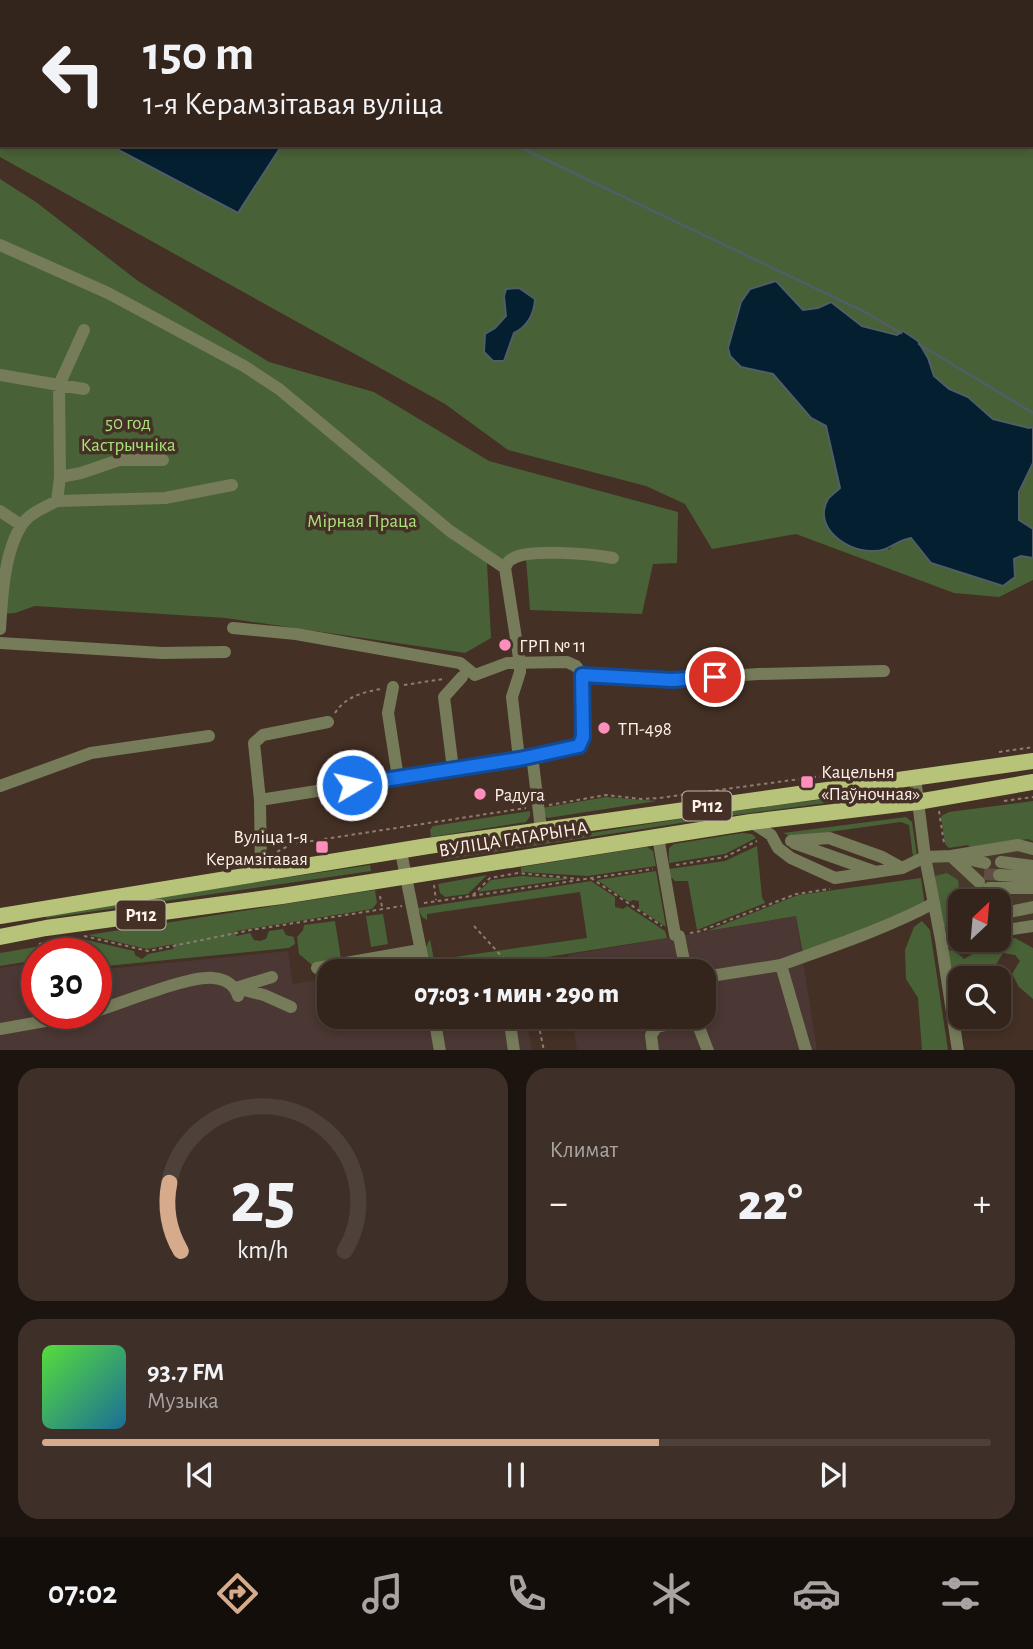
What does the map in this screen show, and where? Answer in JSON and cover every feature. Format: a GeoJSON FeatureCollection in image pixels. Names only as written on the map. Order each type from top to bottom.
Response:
{"type":"FeatureCollection","features":[{"type":"Feature","properties":{"kind":"main road","name":"ВУЛІЦА ГАГАРЫНА"},"geometry":{"type":"LineString","coordinates":[[7,914],[261,868],[401,852],[541,829],[1033,761]]}},
{"type":"Feature","properties":{"kind":"main road","name":"ВУЛІЦА ГАГАРЫНА"},"geometry":{"type":"LineString","coordinates":[[0,937],[751,822],[917,802],[1033,782]]}},
{"type":"Feature","properties":{"kind":"main road"},"geometry":{"type":"LineString","coordinates":[[45,908],[39,911],[37,918],[39,925],[46,928]]}},
{"type":"Feature","properties":{"kind":"main road"},"geometry":{"type":"LineString","coordinates":[[7,914],[21,914],[27,921],[26,928],[21,933]]}},
{"type":"Feature","properties":{"kind":"street"},"geometry":{"type":"LineString","coordinates":[[0,245],[108,293],[244,366],[279,389],[450,531],[505,568],[520,664],[512,697],[519,759]]}},
{"type":"Feature","properties":{"kind":"street"},"geometry":{"type":"LineString","coordinates":[[57,501],[60,477],[59,384],[84,330]]}},
{"type":"Feature","properties":{"kind":"street"},"geometry":{"type":"LineString","coordinates":[[0,374],[84,389]]}},
{"type":"Feature","properties":{"kind":"street"},"geometry":{"type":"LineString","coordinates":[[60,477],[119,460],[163,460]]}},
{"type":"Feature","properties":{"kind":"street"},"geometry":{"type":"LineString","coordinates":[[0,629],[5,577],[13,546],[21,525],[43,508],[57,501],[166,498],[232,485]]}},
{"type":"Feature","properties":{"kind":"street"},"geometry":{"type":"LineString","coordinates":[[0,512],[21,525]]}},
{"type":"Feature","properties":{"kind":"street"},"geometry":{"type":"LineString","coordinates":[[505,568],[514,557],[556,552],[613,558]]}},
{"type":"Feature","properties":{"kind":"street"},"geometry":{"type":"LineString","coordinates":[[233,628],[296,634],[460,663],[475,675],[507,663],[568,662],[576,666],[582,675],[582,743],[576,747],[519,759],[260,800]]}},
{"type":"Feature","properties":{"kind":"street"},"geometry":{"type":"LineString","coordinates":[[0,643],[162,653],[225,652]]}},
{"type":"Feature","properties":{"kind":"street"},"geometry":{"type":"LineString","coordinates":[[582,675],[672,680],[758,674],[884,671]]}},
{"type":"Feature","properties":{"kind":"street"},"geometry":{"type":"LineString","coordinates":[[453,769],[444,697],[462,677]]}},
{"type":"Feature","properties":{"kind":"street"},"geometry":{"type":"LineString","coordinates":[[393,687],[388,713],[398,778]]}},
{"type":"Feature","properties":{"kind":"street"},"geometry":{"type":"LineString","coordinates":[[261,868],[260,800],[254,743],[263,735],[328,722]]}},
{"type":"Feature","properties":{"kind":"street"},"geometry":{"type":"LineString","coordinates":[[0,786],[91,753],[209,736]]}},
{"type":"Feature","properties":{"kind":"street"},"geometry":{"type":"LineString","coordinates":[[532,755],[541,829]]}},
{"type":"Feature","properties":{"kind":"street"},"geometry":{"type":"LineString","coordinates":[[915,778],[925,857],[942,940],[958,1050]]}},
{"type":"Feature","properties":{"kind":"street"},"geometry":{"type":"LineString","coordinates":[[751,822],[771,835],[873,871]]}},
{"type":"Feature","properties":{"kind":"street"},"geometry":{"type":"LineString","coordinates":[[771,835],[778,848],[791,858],[835,878],[902,868],[925,857],[1018,845],[1033,849]]}},
{"type":"Feature","properties":{"kind":"street"},"geometry":{"type":"LineString","coordinates":[[658,837],[675,935],[679,936],[684,959]]}},
{"type":"Feature","properties":{"kind":"street"},"geometry":{"type":"LineString","coordinates":[[791,841],[829,838],[882,857],[902,868]]}},
{"type":"Feature","properties":{"kind":"street"},"geometry":{"type":"LineString","coordinates":[[401,852],[422,959]]}},
{"type":"Feature","properties":{"kind":"street"},"geometry":{"type":"LineString","coordinates":[[948,856],[984,877],[1033,888]]}},
{"type":"Feature","properties":{"kind":"street"},"geometry":{"type":"LineString","coordinates":[[948,856],[984,877]]}},
{"type":"Feature","properties":{"kind":"street"},"geometry":{"type":"LineString","coordinates":[[1033,866],[1000,868],[1033,877]]}},
{"type":"Feature","properties":{"kind":"street"},"geometry":{"type":"LineString","coordinates":[[716,975],[781,965],[848,942],[934,904]]}},
{"type":"Feature","properties":{"kind":"street"},"geometry":{"type":"LineString","coordinates":[[1012,912],[1033,907]]}},
{"type":"Feature","properties":{"kind":"street"},"geometry":{"type":"LineString","coordinates":[[1012,929],[1033,926]]}},
{"type":"Feature","properties":{"kind":"street"},"geometry":{"type":"LineString","coordinates":[[942,940],[948,939]]}},
{"type":"Feature","properties":{"kind":"street"},"geometry":{"type":"LineString","coordinates":[[368,959],[420,950]]}},
{"type":"Feature","properties":{"kind":"street"},"geometry":{"type":"LineString","coordinates":[[781,965],[806,1050]]}},
{"type":"Feature","properties":{"kind":"street"},"geometry":{"type":"LineString","coordinates":[[112,1006],[211,977],[221,980],[237,992],[264,995],[291,1007]]}},
{"type":"Feature","properties":{"kind":"street"},"geometry":{"type":"LineString","coordinates":[[237,992],[272,977]]}},
{"type":"Feature","properties":{"kind":"street"},"geometry":{"type":"LineString","coordinates":[[0,1029],[21,1025]]}},
{"type":"Feature","properties":{"kind":"street"},"geometry":{"type":"LineString","coordinates":[[436,1029],[440,1050]]}},
{"type":"Feature","properties":{"kind":"street"},"geometry":{"type":"LineString","coordinates":[[511,1029],[514,1050]]}},
{"type":"Feature","properties":{"kind":"street"},"geometry":{"type":"LineString","coordinates":[[653,1050],[651,1035],[656,1029]]}},
{"type":"Feature","properties":{"kind":"street"},"geometry":{"type":"LineString","coordinates":[[700,1029],[708,1050]]}},
{"type":"Feature","properties":{"kind":"path"},"geometry":{"type":"LineString","coordinates":[[995,752],[1033,747]]}},
{"type":"Feature","properties":{"kind":"path"},"geometry":{"type":"LineString","coordinates":[[261,868],[292,844],[606,795],[659,798],[856,772]]}},
{"type":"Feature","properties":{"kind":"path"},"geometry":{"type":"LineString","coordinates":[[939,810],[948,856]]}},
{"type":"Feature","properties":{"kind":"path"},"geometry":{"type":"LineString","coordinates":[[371,832],[372,840]]}},
{"type":"Feature","properties":{"kind":"path"},"geometry":{"type":"LineString","coordinates":[[416,904],[724,857],[758,841]]}},
{"type":"Feature","properties":{"kind":"path"},"geometry":{"type":"LineString","coordinates":[[472,896],[490,878],[518,873],[584,879]]}},
{"type":"Feature","properties":{"kind":"path"},"geometry":{"type":"LineString","coordinates":[[591,878],[675,935],[701,931],[796,894],[835,888]]}},
{"type":"Feature","properties":{"kind":"path"},"geometry":{"type":"LineString","coordinates":[[433,880],[437,901]]}},
{"type":"Feature","properties":{"kind":"path"},"geometry":{"type":"LineString","coordinates":[[379,888],[382,909]]}},
{"type":"Feature","properties":{"kind":"path"},"geometry":{"type":"LineString","coordinates":[[83,936],[148,951],[251,930],[402,906]]}},
{"type":"Feature","properties":{"kind":"path"},"geometry":{"type":"LineString","coordinates":[[474,926],[503,959]]}},
{"type":"Feature","properties":{"kind":"path"},"geometry":{"type":"LineString","coordinates":[[539,1029],[544,1050]]}},
{"type":"Feature","properties":{"kind":"shaded area"},"geometry":{"type":"Polygon","coordinates":[[[1028,839],[1033,841],[1033,929],[1012,933],[1012,889],[948,889],[948,944],[945,944],[931,855],[1028,839]]]}},
{"type":"Feature","properties":{"kind":"shaded area"},"geometry":{"type":"Polygon","coordinates":[[[796,916],[817,1050],[577,1050],[574,1029],[716,1029],[716,959],[569,959],[568,955],[796,916]]]}},
{"type":"Feature","properties":{"kind":"shaded area"},"geometry":{"type":"Polygon","coordinates":[[[288,951],[293,984],[317,980],[317,1029],[528,1029],[532,1050],[0,1050],[0,968],[21,965],[21,1029],[112,1029],[112,968],[288,951]]]}},
{"type":"Feature","properties":{"kind":"green space"},"geometry":{"type":"Polygon","coordinates":[[[0,147],[113,147],[238,213],[281,147],[1033,147],[1033,427],[1029,429],[993,419],[968,397],[949,389],[934,376],[928,358],[897,335],[862,326],[831,302],[818,308],[803,310],[776,281],[766,285],[741,367],[773,374],[811,417],[826,426],[840,488],[829,498],[889,550],[899,540],[911,538],[932,563],[1003,586],[1015,577],[1014,559],[1021,556],[1033,558],[1033,580],[999,597],[954,593],[796,534],[712,549],[685,504],[646,486],[508,450],[445,404],[0,157],[0,147]]]}},
{"type":"Feature","properties":{"kind":"green space"},"geometry":{"type":"Polygon","coordinates":[[[0,179],[36,202],[138,281],[269,362],[374,392],[489,461],[678,512],[677,563],[653,564],[642,614],[530,610],[526,558],[487,563],[491,638],[465,653],[226,618],[35,606],[15,613],[0,614],[0,179]]]}},
{"type":"Feature","properties":{"kind":"green space"},"geometry":{"type":"Polygon","coordinates":[[[1032,463],[1033,529],[1019,520],[1021,490],[1032,463]]]}},
{"type":"Feature","properties":{"kind":"green space"},"geometry":{"type":"Polygon","coordinates":[[[878,792],[879,796],[713,818],[442,860],[441,857],[710,814],[878,792]]]}},
{"type":"Feature","properties":{"kind":"green space"},"geometry":{"type":"Polygon","coordinates":[[[606,797],[657,801],[548,818],[544,816],[542,808],[606,797]]]}},
{"type":"Feature","properties":{"kind":"green space"},"geometry":{"type":"Polygon","coordinates":[[[1033,801],[1033,841],[1028,839],[971,848],[968,845],[949,848],[945,844],[941,816],[949,812],[1033,801]]]}},
{"type":"Feature","properties":{"kind":"green space"},"geometry":{"type":"Polygon","coordinates":[[[530,811],[526,822],[431,837],[430,830],[433,826],[530,811]]]}},
{"type":"Feature","properties":{"kind":"green space"},"geometry":{"type":"Polygon","coordinates":[[[906,817],[912,822],[917,856],[913,857],[909,825],[901,822],[792,837],[783,833],[906,817]]]}},
{"type":"Feature","properties":{"kind":"green space"},"geometry":{"type":"Polygon","coordinates":[[[742,833],[752,834],[756,838],[725,854],[669,863],[669,848],[674,844],[742,833]]]}},
{"type":"Feature","properties":{"kind":"green space"},"geometry":{"type":"Polygon","coordinates":[[[757,846],[762,897],[765,903],[697,930],[688,881],[675,881],[670,876],[669,869],[725,861],[757,846]]]}},
{"type":"Feature","properties":{"kind":"green space"},"geometry":{"type":"Polygon","coordinates":[[[647,847],[653,851],[656,866],[588,876],[521,872],[521,867],[647,847]]]}},
{"type":"Feature","properties":{"kind":"green space"},"geometry":{"type":"Polygon","coordinates":[[[370,865],[371,871],[47,918],[44,916],[45,914],[370,865]]]}},
{"type":"Feature","properties":{"kind":"green space"},"geometry":{"type":"Polygon","coordinates":[[[656,871],[666,927],[639,909],[639,901],[629,902],[597,880],[656,871]]]}},
{"type":"Feature","properties":{"kind":"green space"},"geometry":{"type":"Polygon","coordinates":[[[947,873],[958,880],[959,889],[948,889],[948,928],[943,926],[935,876],[947,873]]]}},
{"type":"Feature","properties":{"kind":"green space"},"geometry":{"type":"Polygon","coordinates":[[[487,875],[468,894],[445,897],[440,893],[438,884],[487,875]]]}},
{"type":"Feature","properties":{"kind":"green space"},"geometry":{"type":"Polygon","coordinates":[[[522,876],[569,879],[478,892],[491,880],[522,876]]]}},
{"type":"Feature","properties":{"kind":"green space"},"geometry":{"type":"Polygon","coordinates":[[[921,878],[925,906],[852,936],[845,935],[803,954],[796,916],[707,931],[798,895],[921,878]]]}},
{"type":"Feature","properties":{"kind":"green space"},"geometry":{"type":"Polygon","coordinates":[[[591,881],[615,897],[615,907],[623,909],[627,906],[665,931],[667,938],[535,959],[441,959],[587,938],[580,892],[427,914],[427,920],[422,917],[418,908],[591,881]]]}},
{"type":"Feature","properties":{"kind":"green space"},"geometry":{"type":"Polygon","coordinates":[[[375,890],[377,903],[372,909],[237,931],[236,936],[250,933],[254,940],[260,941],[266,939],[269,931],[283,929],[286,935],[294,937],[295,944],[289,948],[112,965],[112,946],[134,951],[135,955],[142,959],[148,954],[173,949],[175,944],[147,949],[112,941],[112,938],[88,935],[375,890]]]}},
{"type":"Feature","properties":{"kind":"green space"},"geometry":{"type":"Polygon","coordinates":[[[383,914],[388,944],[371,947],[366,916],[383,914]]]}},
{"type":"Feature","properties":{"kind":"green space"},"geometry":{"type":"Polygon","coordinates":[[[335,921],[341,959],[317,959],[317,964],[312,965],[299,954],[297,937],[304,925],[335,921]]]}},
{"type":"Feature","properties":{"kind":"green space"},"geometry":{"type":"Polygon","coordinates":[[[922,921],[930,930],[948,1050],[922,1050],[918,998],[906,979],[905,950],[914,927],[922,921]]]}},
{"type":"Feature","properties":{"kind":"green space"},"geometry":{"type":"Polygon","coordinates":[[[1012,938],[1033,948],[1033,999],[1019,987],[1012,974],[1020,961],[1015,955],[1003,953],[995,966],[949,966],[948,952],[956,952],[964,959],[976,952],[1012,952],[1012,938]]]}},
{"type":"Feature","properties":{"kind":"green space"},"geometry":{"type":"Polygon","coordinates":[[[430,939],[434,959],[428,959],[425,949],[430,939]]]}},
{"type":"Feature","properties":{"kind":"green space"},"geometry":{"type":"Polygon","coordinates":[[[21,949],[21,963],[0,966],[0,953],[21,949]]]}},
{"type":"Feature","properties":{"kind":"water"},"geometry":{"type":"Polygon","coordinates":[[[113,147],[281,147],[238,213],[113,147]]]}},
{"type":"Feature","properties":{"kind":"water"},"geometry":{"type":"Polygon","coordinates":[[[776,281],[803,310],[818,308],[831,302],[862,326],[897,335],[903,331],[918,341],[934,376],[949,389],[968,397],[993,419],[1033,427],[1033,463],[1019,492],[1019,520],[1033,529],[1033,558],[1021,556],[1014,559],[1015,577],[1003,586],[931,563],[911,538],[883,550],[871,551],[851,547],[834,536],[824,519],[824,509],[828,499],[840,488],[826,426],[811,418],[773,374],[741,367],[730,356],[728,348],[741,302],[750,289],[776,281]]]}},
{"type":"Feature","properties":{"kind":"water"},"geometry":{"type":"Polygon","coordinates":[[[519,288],[535,299],[532,315],[523,327],[514,333],[504,361],[493,361],[484,352],[485,334],[506,316],[506,289],[519,288]]]}},
{"type":"Feature","properties":{"kind":"waterway"},"geometry":{"type":"LineString","coordinates":[[519,147],[865,312],[901,333]]}},
{"type":"Feature","properties":{"kind":"waterway"},"geometry":{"type":"LineString","coordinates":[[919,344],[1033,413]]}},
{"type":"Feature","properties":{"kind":"tunnel"},"geometry":{"type":"LineString","coordinates":[[984,874],[999,875]]}},
{"type":"Feature","properties":{"kind":"place","name":"ГРП № 11"},"geometry":{"type":"Point","coordinates":[505,645]}},
{"type":"Feature","properties":{"kind":"place","name":"ТП-498"},"geometry":{"type":"Point","coordinates":[604,728]}},
{"type":"Feature","properties":{"kind":"place","name":"Кацельня «Паўночная»"},"geometry":{"type":"Point","coordinates":[807,782]}},
{"type":"Feature","properties":{"kind":"place","name":"Радуга"},"geometry":{"type":"Point","coordinates":[480,794]}},
{"type":"Feature","properties":{"kind":"place","name":"Вуліца 1-я Керамзітавая"},"geometry":{"type":"Point","coordinates":[322,847]}},
{"type":"Feature","properties":{"kind":"route"},"geometry":{"type":"LineString","coordinates":[[352,785],[519,759],[579,746],[583,737],[582,675],[672,680],[715,677]]}},
{"type":"Feature","properties":{"kind":"park label","name":"50 год Кастрычніка"},"geometry":{"type":"Point","coordinates":[128,433]}},
{"type":"Feature","properties":{"kind":"park label","name":"Мірная Праца"},"geometry":{"type":"Point","coordinates":[362,520]}}]}
